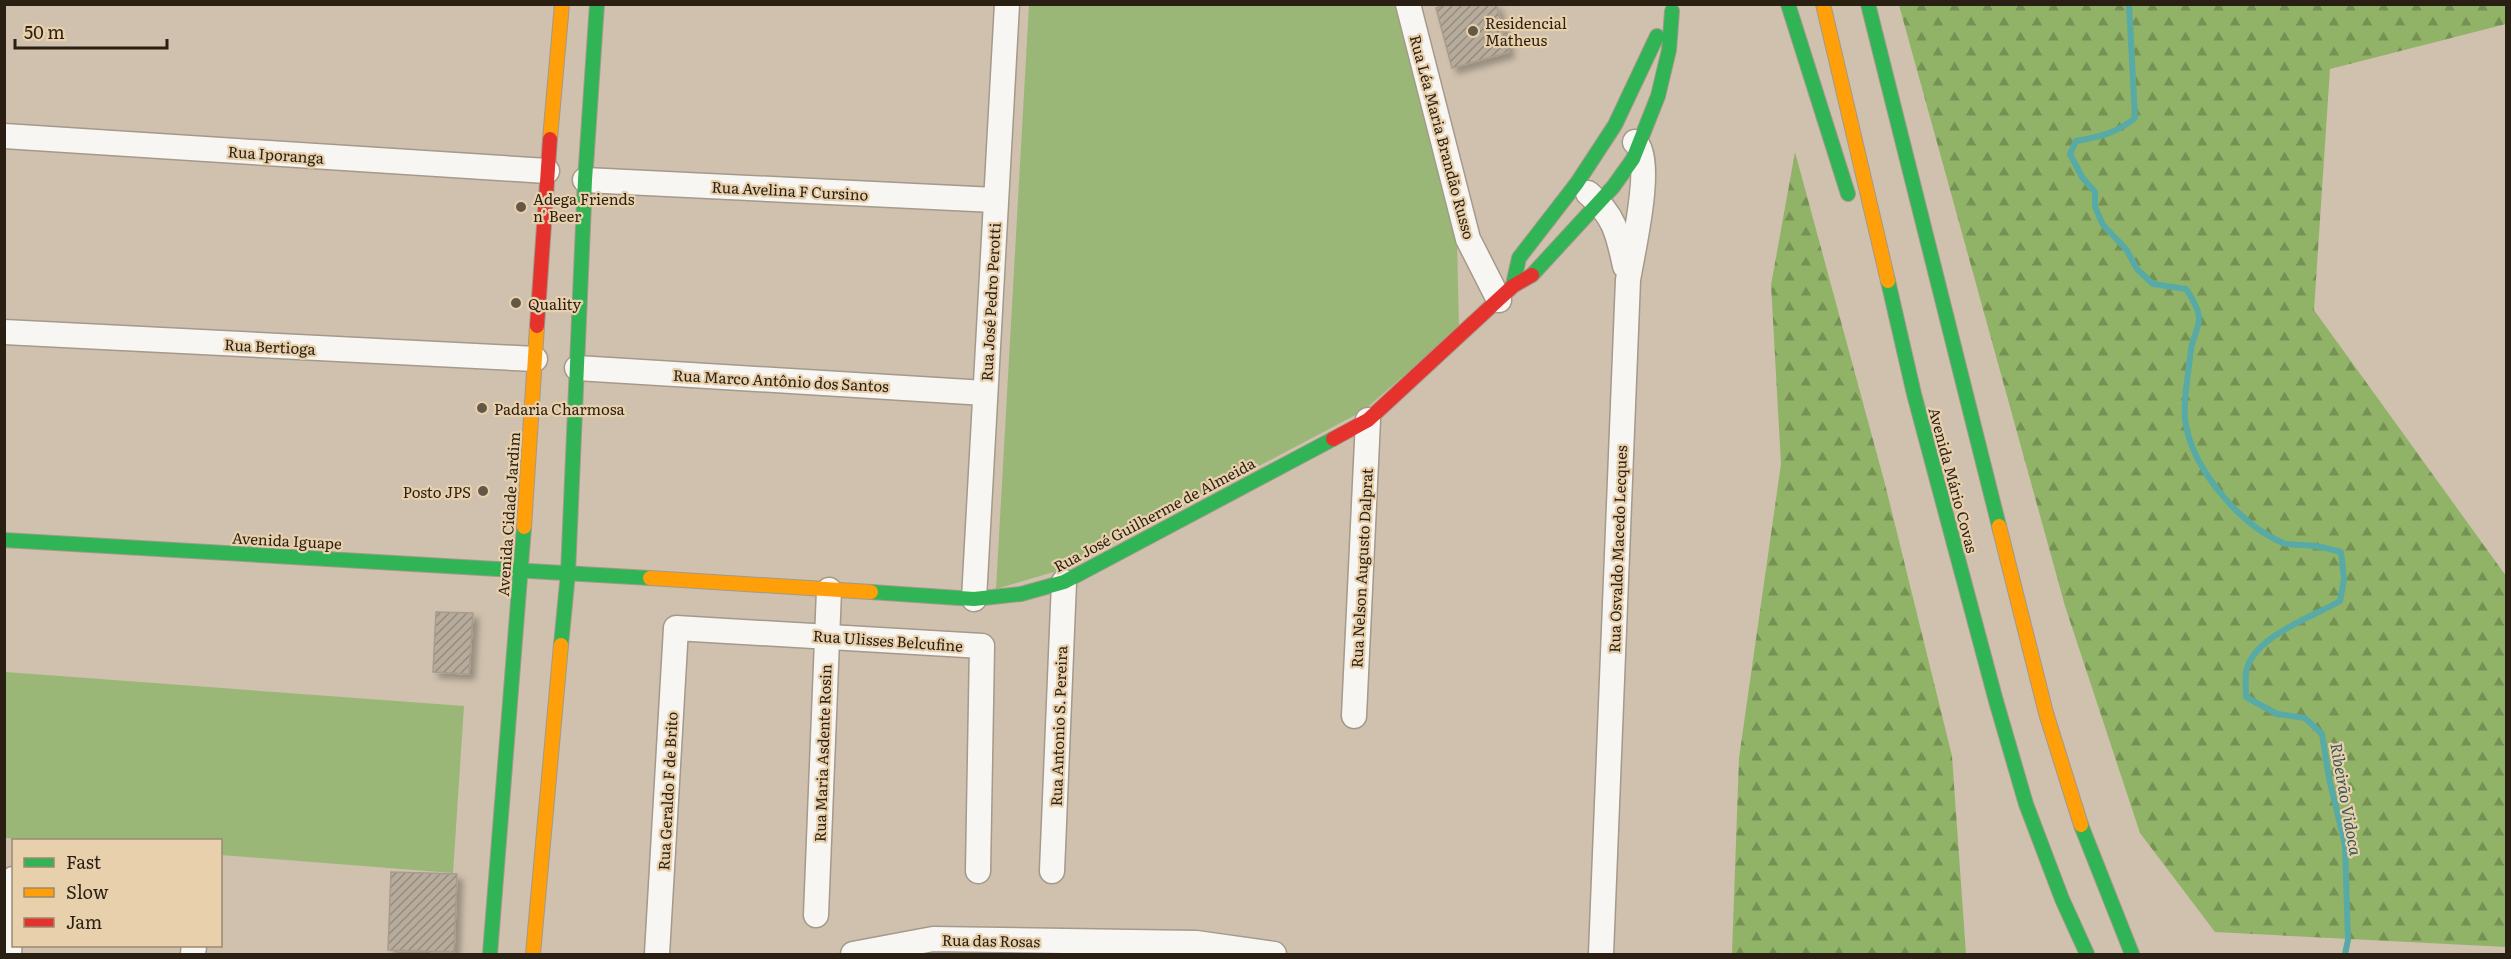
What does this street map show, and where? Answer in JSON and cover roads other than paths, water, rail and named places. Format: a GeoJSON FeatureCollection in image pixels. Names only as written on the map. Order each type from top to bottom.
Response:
{"type":"FeatureCollection","features":[{"type":"Feature","properties":{"kind":"main road","name":"Avenida Cidade Jardim"},"geometry":{"type":"LineString","coordinates":[[490,954],[521,571],[535,359],[546,253],[547,171],[562,4]]}},
{"type":"Feature","properties":{"kind":"main road"},"geometry":{"type":"LineString","coordinates":[[532,954],[568,573],[577,368],[577,255],[585,180],[597,4]]}},
{"type":"Feature","properties":{"kind":"main road"},"geometry":{"type":"LineString","coordinates":[[1788,4],[1853,209]]}},
{"type":"Feature","properties":{"kind":"main road","name":"Avenida Mário Covas"},"geometry":{"type":"LineString","coordinates":[[1823,4],[1914,394],[1996,701],[2026,804],[2062,899],[2087,954]]}},
{"type":"Feature","properties":{"kind":"main road"},"geometry":{"type":"LineString","coordinates":[[1868,4],[2046,713],[2074,806],[2132,954]]}},
{"type":"Feature","properties":{"kind":"main road","name":"Rua José Guilherme de Almeida"},"geometry":{"type":"LineString","coordinates":[[1506,293],[1519,258],[1577,183],[1615,125],[1653,42],[1673,8]]}},
{"type":"Feature","properties":{"kind":"main road","name":"Rua José Guilherme de Almeida"},"geometry":{"type":"LineString","coordinates":[[568,573],[974,599],[1021,594],[1064,582],[1368,420],[1506,293],[1536,272],[1599,202],[1633,159],[1640,146],[1658,96],[1669,50],[1673,8]]}},
{"type":"Feature","properties":{"kind":"main road"},"geometry":{"type":"LineString","coordinates":[[1864,242],[1914,394]]}},
{"type":"Feature","properties":{"kind":"main road","name":"Avenida Iguape"},"geometry":{"type":"LineString","coordinates":[[4,540],[568,573]]}},
{"type":"Feature","properties":{"kind":"street","name":"Rua José Pedro Perotti"},"geometry":{"type":"LineString","coordinates":[[974,599],[1007,4]]}},
{"type":"Feature","properties":{"kind":"street","name":"Rua Léa Maria Brandão Russo"},"geometry":{"type":"LineString","coordinates":[[1408,4],[1468,239],[1506,293]]}},
{"type":"Feature","properties":{"kind":"street"},"geometry":{"type":"LineString","coordinates":[[1615,125],[1640,146]]}},
{"type":"Feature","properties":{"kind":"street","name":"Rua Iporanga"},"geometry":{"type":"LineString","coordinates":[[4,136],[547,171]]}},
{"type":"Feature","properties":{"kind":"street","name":"Rua Osvaldo Macedo Lecques"},"geometry":{"type":"LineString","coordinates":[[1601,954],[1628,280],[1645,177],[1640,146]]}},
{"type":"Feature","properties":{"kind":"street","name":"Rua Avelina F Cursino"},"geometry":{"type":"LineString","coordinates":[[585,180],[995,200]]}},
{"type":"Feature","properties":{"kind":"street"},"geometry":{"type":"LineString","coordinates":[[1577,183],[1610,215],[1619,235],[1628,280]]}},
{"type":"Feature","properties":{"kind":"street","name":"Rua Bertioga"},"geometry":{"type":"LineString","coordinates":[[4,332],[535,359]]}},
{"type":"Feature","properties":{"kind":"street","name":"Rua Marco Antônio dos Santos"},"geometry":{"type":"LineString","coordinates":[[577,368],[985,393]]}},
{"type":"Feature","properties":{"kind":"street","name":"Rua Nelson Augusto Dalprat"},"geometry":{"type":"LineString","coordinates":[[1354,716],[1368,420]]}},
{"type":"Feature","properties":{"kind":"street","name":"Rua Antonio S. Pereira"},"geometry":{"type":"LineString","coordinates":[[1052,871],[1064,582]]}},
{"type":"Feature","properties":{"kind":"street","name":"Rua Maria Asdente Rosin"},"geometry":{"type":"LineString","coordinates":[[816,915],[829,590]]}},
{"type":"Feature","properties":{"kind":"street","name":"Rua Ulisses Belcufine"},"geometry":{"type":"LineString","coordinates":[[676,628],[982,646],[978,871]]}},
{"type":"Feature","properties":{"kind":"street","name":"Rua Geraldo F de Brito"},"geometry":{"type":"LineString","coordinates":[[657,954],[676,628]]}},
{"type":"Feature","properties":{"kind":"street"},"geometry":{"type":"LineString","coordinates":[[9,954],[12,898]]}},
{"type":"Feature","properties":{"kind":"street","name":"Rua das Rosas"},"geometry":{"type":"LineString","coordinates":[[853,954],[933,939],[1196,943],[1274,954]]}},
{"type":"Feature","properties":{"kind":"waterway","name":"Ribeirão Vidoca"},"geometry":{"type":"LineString","coordinates":[[2129,4],[2135,118],[2107,134],[2076,141],[2070,154],[2082,177],[2095,192],[2095,207],[2103,225],[2126,249],[2137,269],[2153,284],[2186,289],[2198,310],[2198,324],[2190,357],[2185,419],[2191,443],[2209,478],[2236,510],[2267,535],[2287,544],[2318,546],[2341,552],[2344,579],[2340,601],[2300,621],[2259,649],[2250,660],[2246,673],[2246,697],[2277,714],[2305,718],[2322,734],[2329,778],[2345,845],[2348,940],[2345,954]]}},
{"type":"Feature","properties":{"kind":"place","name":"Residencial Matheus"},"geometry":{"type":"Point","coordinates":[1473,31]}},
{"type":"Feature","properties":{"kind":"place","name":"Adega Friends n' Beer"},"geometry":{"type":"Point","coordinates":[521,207]}},
{"type":"Feature","properties":{"kind":"place","name":"Quality"},"geometry":{"type":"Point","coordinates":[516,303]}},
{"type":"Feature","properties":{"kind":"place","name":"Padaria Charmosa"},"geometry":{"type":"Point","coordinates":[482,408]}},
{"type":"Feature","properties":{"kind":"place","name":"Posto JPS"},"geometry":{"type":"Point","coordinates":[483,491]}}]}
